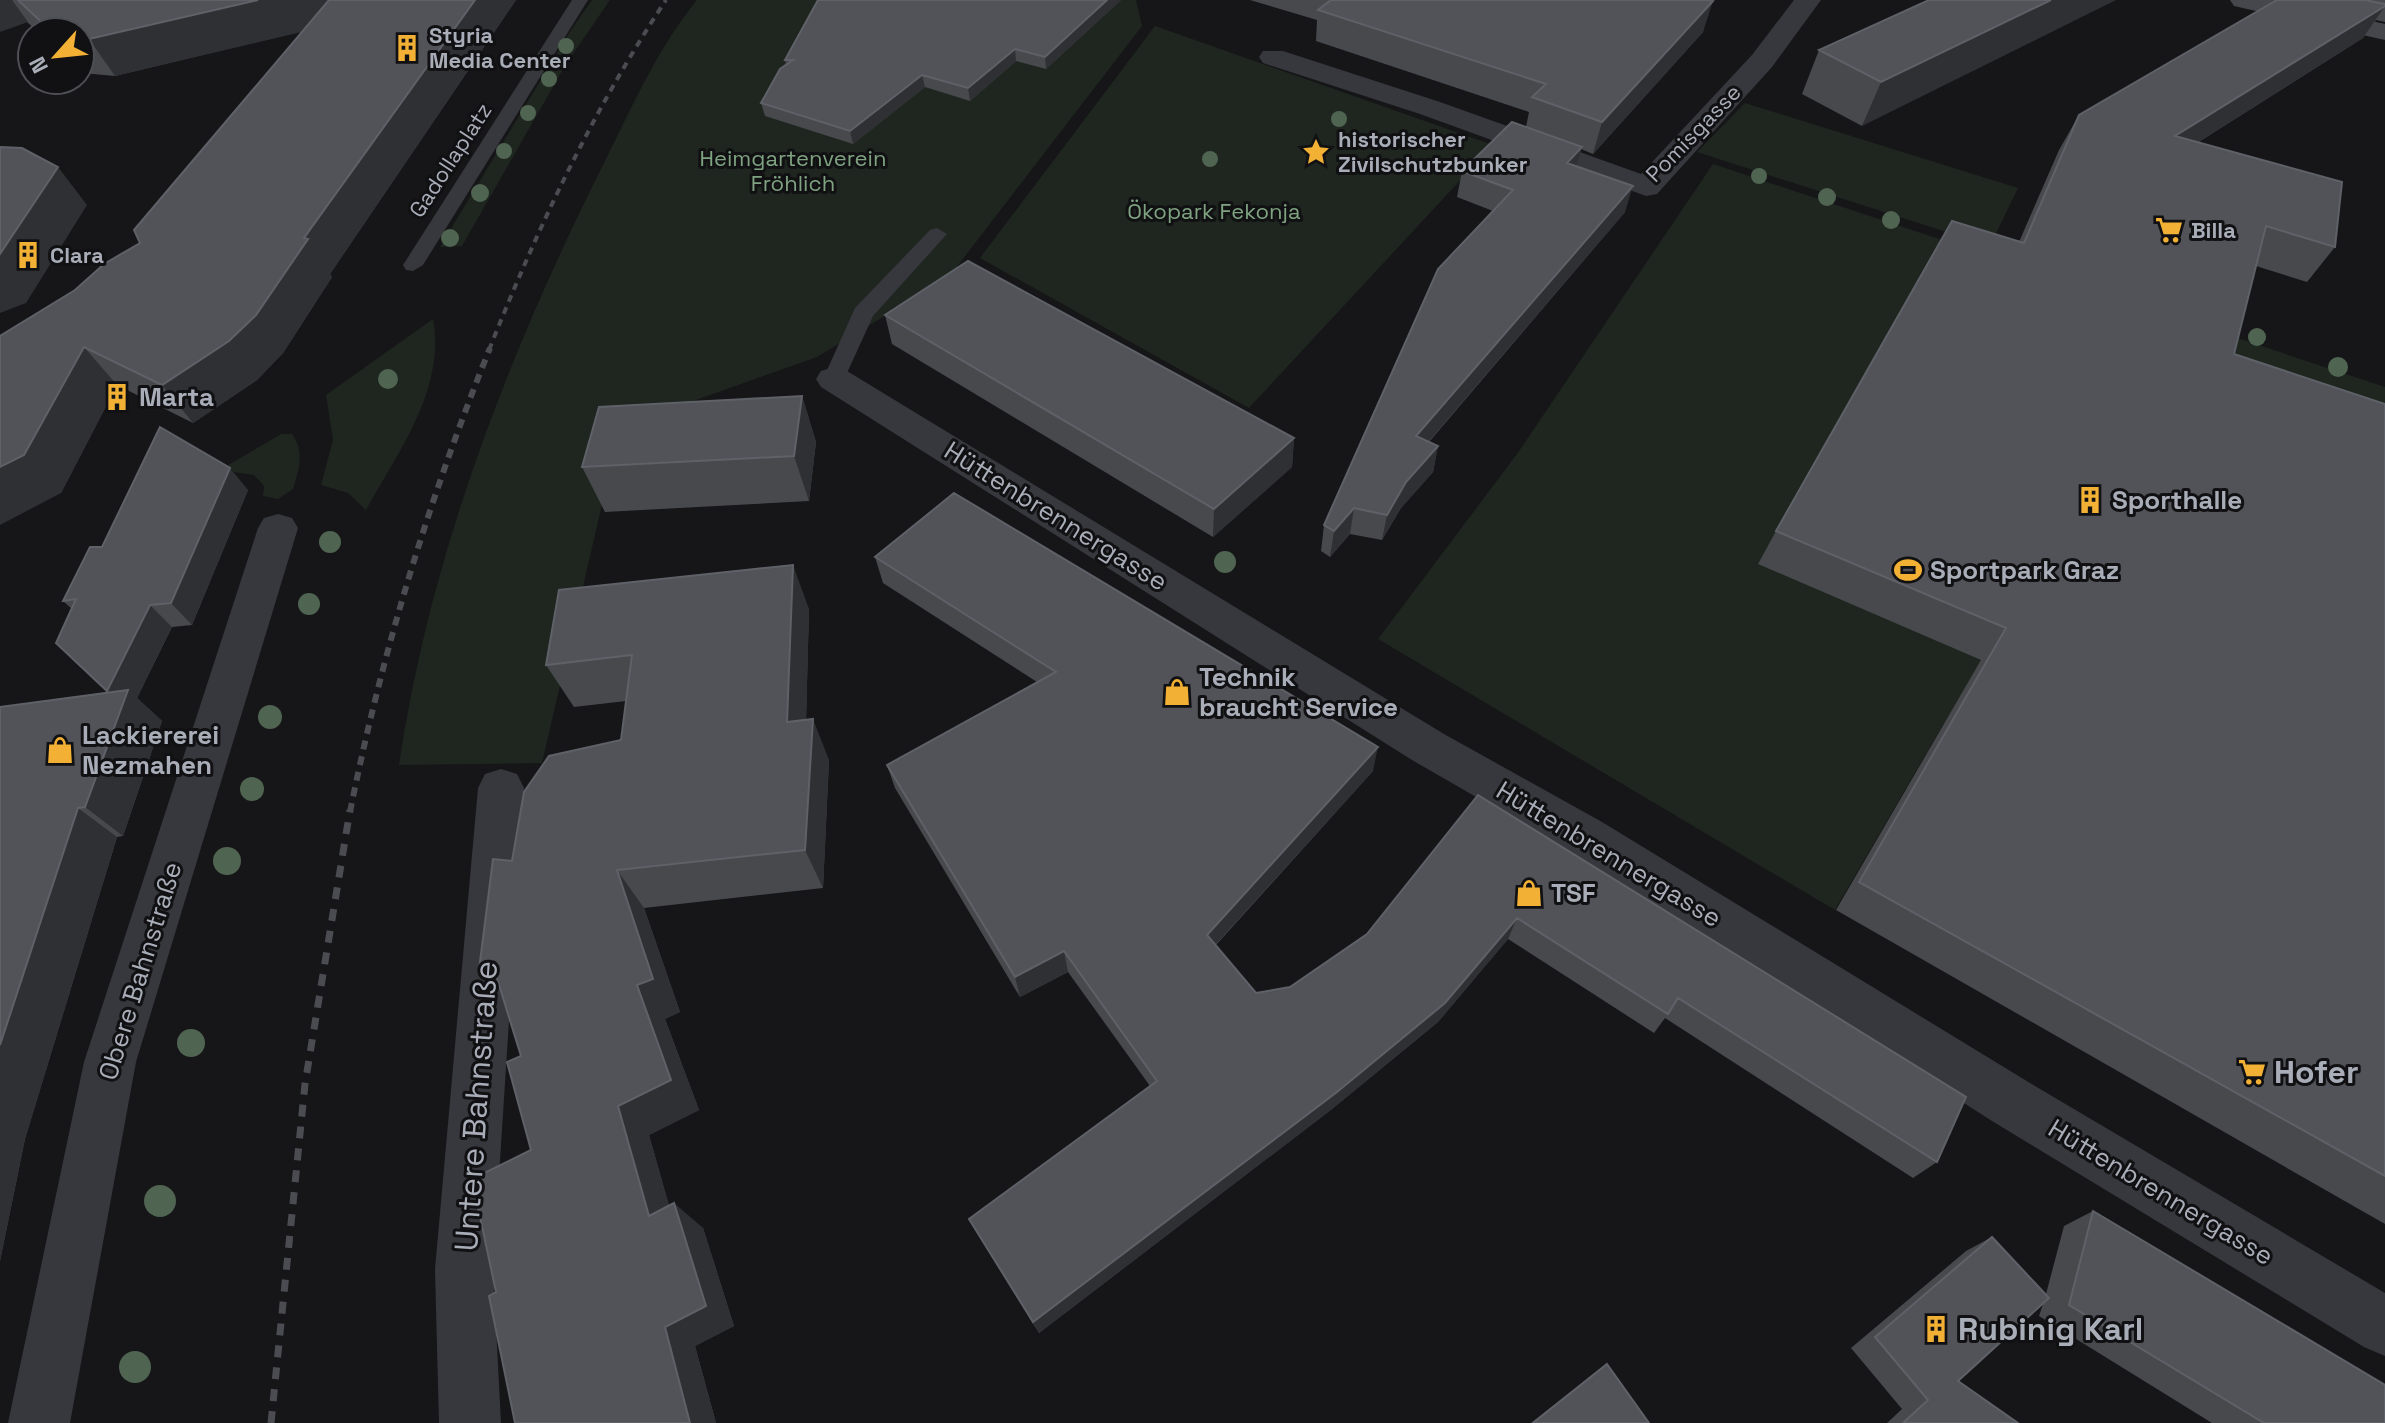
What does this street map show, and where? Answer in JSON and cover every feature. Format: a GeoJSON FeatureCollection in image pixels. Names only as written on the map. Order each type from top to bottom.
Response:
{"type":"FeatureCollection","features":[{"type":"Feature","properties":{"kind":"main road"},"geometry":{"type":"LineString","coordinates":[[2243,0],[2385,32]]}},
{"type":"Feature","properties":{"kind":"street","name":"Pomisgasse"},"geometry":{"type":"LineString","coordinates":[[1273,57],[1430,108],[1646,187],[1762,61],[1808,0]]}},
{"type":"Feature","properties":{"kind":"street","name":"Hüttenbrennergasse"},"geometry":{"type":"LineString","coordinates":[[834,379],[1428,747],[1585,836],[2011,1102],[2385,1326]]}},
{"type":"Feature","properties":{"kind":"street","name":"Obere Bahnstraße"},"geometry":{"type":"LineString","coordinates":[[39,1423],[110,1062],[278,528]]}},
{"type":"Feature","properties":{"kind":"street","name":"Untere Bahnstraße"},"geometry":{"type":"LineString","coordinates":[[470,1423],[464,1269],[501,788]]}},
{"type":"Feature","properties":{"kind":"lane","name":"Gadollaplatz"},"geometry":{"type":"LineString","coordinates":[[413,265],[580,0]]}},
{"type":"Feature","properties":{"kind":"lane"},"geometry":{"type":"LineString","coordinates":[[834,379],[863,313],[937,234]]}},
{"type":"Feature","properties":{"kind":"green space"},"geometry":{"type":"Polygon","coordinates":[[[592,0],[610,0],[566,64],[462,246],[440,247],[569,33],[592,0]]]}},
{"type":"Feature","properties":{"kind":"green space","name":"Heimgartenverein Fröhlich"},"geometry":{"type":"Polygon","coordinates":[[[697,0],[1136,0],[1142,26],[949,277],[817,357],[620,427],[542,763],[399,765],[413,687],[452,532],[506,381],[569,235],[635,100],[657,58],[697,0]]]}},
{"type":"Feature","properties":{"kind":"green space","name":"Ökopark Fekonja"},"geometry":{"type":"Polygon","coordinates":[[[1155,26],[1493,145],[1249,408],[980,258],[1155,26]]]}},
{"type":"Feature","properties":{"kind":"green space"},"geometry":{"type":"Polygon","coordinates":[[[1745,103],[2018,188],[1990,246],[1697,152],[1745,103]]]}},
{"type":"Feature","properties":{"kind":"green space","name":"Sportpark Graz"},"geometry":{"type":"Polygon","coordinates":[[[1713,164],[2385,387],[2385,922],[1944,723],[1835,910],[1378,639],[1517,454],[1713,164]]]}},
{"type":"Feature","properties":{"kind":"green space"},"geometry":{"type":"Polygon","coordinates":[[[433,319],[433,370],[426,395],[405,443],[366,510],[348,493],[321,485],[333,440],[326,395],[433,319]]]}},
{"type":"Feature","properties":{"kind":"green space"},"geometry":{"type":"Polygon","coordinates":[[[281,434],[292,434],[300,461],[293,489],[278,499],[263,496],[264,486],[254,475],[220,470],[281,434]]]}},
{"type":"Feature","properties":{"kind":"building"},"geometry":{"type":"Polygon","coordinates":[[[18,0],[258,0],[96,37],[96,16],[35,16],[18,0]]]}},
{"type":"Feature","properties":{"kind":"building"},"geometry":{"type":"Polygon","coordinates":[[[329,0],[475,0],[304,238],[308,239],[256,315],[229,341],[162,385],[84,347],[24,455],[0,467],[0,336],[75,290],[104,264],[140,243],[134,230],[329,0]]]}},
{"type":"Feature","properties":{"kind":"building"},"geometry":{"type":"Polygon","coordinates":[[[818,0],[1107,0],[1045,57],[1015,49],[968,88],[922,75],[850,131],[761,103],[780,69],[793,60],[785,60],[818,0]]]}},
{"type":"Feature","properties":{"kind":"building"},"geometry":{"type":"Polygon","coordinates":[[[1331,0],[1713,1],[1602,122],[1532,97],[1546,84],[1318,10],[1331,0]]]}},
{"type":"Feature","properties":{"kind":"building"},"geometry":{"type":"Polygon","coordinates":[[[1929,0],[2051,0],[1881,82],[1819,50],[1929,0]]]}},
{"type":"Feature","properties":{"kind":"building"},"geometry":{"type":"Polygon","coordinates":[[[2277,0],[2365,0],[2385,6],[2175,136],[2342,182],[2335,247],[2266,226],[2234,354],[2385,404],[2385,1176],[1859,882],[2006,628],[1776,531],[1952,221],[2024,243],[2079,115],[2277,0]]]}},
{"type":"Feature","properties":{"kind":"building"},"geometry":{"type":"Polygon","coordinates":[[[1512,122],[1582,147],[1567,163],[1633,186],[1416,436],[1438,446],[1406,482],[1387,515],[1354,508],[1334,531],[1324,525],[1438,269],[1513,190],[1462,171],[1512,122]]]}},
{"type":"Feature","properties":{"kind":"building"},"geometry":{"type":"Polygon","coordinates":[[[0,147],[22,148],[58,167],[0,254],[0,147]]]}},
{"type":"Feature","properties":{"kind":"building"},"geometry":{"type":"Polygon","coordinates":[[[968,261],[1294,438],[1214,509],[885,315],[968,261]]]}},
{"type":"Feature","properties":{"kind":"building"},"geometry":{"type":"Polygon","coordinates":[[[802,396],[794,456],[582,467],[599,407],[802,396]]]}},
{"type":"Feature","properties":{"kind":"building"},"geometry":{"type":"Polygon","coordinates":[[[160,427],[230,468],[171,603],[150,605],[107,691],[56,643],[76,599],[63,601],[90,547],[102,547],[160,427]]]}},
{"type":"Feature","properties":{"kind":"building"},"geometry":{"type":"Polygon","coordinates":[[[954,493],[1378,747],[1207,935],[1256,993],[1290,987],[1367,934],[1478,795],[1966,1097],[1937,1162],[1678,998],[1668,1014],[1517,918],[1445,1003],[1337,1092],[1033,1322],[969,1219],[1157,1081],[1064,951],[1015,977],[887,765],[1056,672],[875,557],[954,493]]]}},
{"type":"Feature","properties":{"kind":"building"},"geometry":{"type":"Polygon","coordinates":[[[793,565],[787,722],[813,719],[805,850],[617,870],[653,979],[637,985],[671,1080],[618,1106],[649,1216],[674,1203],[706,1306],[665,1327],[690,1423],[515,1423],[489,1296],[496,1292],[472,1179],[531,1150],[507,1062],[521,1056],[495,972],[479,970],[493,859],[512,861],[524,792],[549,756],[621,740],[632,655],[546,665],[559,590],[793,565]]]}},
{"type":"Feature","properties":{"kind":"building"},"geometry":{"type":"Polygon","coordinates":[[[128,690],[85,807],[78,808],[0,1045],[0,707],[128,690]]]}},
{"type":"Feature","properties":{"kind":"building"},"geometry":{"type":"Polygon","coordinates":[[[2093,1211],[2385,1385],[2385,1423],[2264,1423],[2069,1305],[2093,1211]]]}},
{"type":"Feature","properties":{"kind":"building","name":"Rubinig Karl"},"geometry":{"type":"Polygon","coordinates":[[[1992,1237],[2049,1298],[1958,1381],[2018,1423],[1903,1423],[1928,1400],[1875,1337],[1992,1237]]]}},
{"type":"Feature","properties":{"kind":"building"},"geometry":{"type":"Polygon","coordinates":[[[1607,1364],[1649,1423],[1533,1423],[1607,1364]]]}},
{"type":"Feature","properties":{"kind":"railway"},"geometry":{"type":"LineString","coordinates":[[489,350],[568,170],[614,84],[666,0]]}},
{"type":"Feature","properties":{"kind":"railway"},"geometry":{"type":"LineString","coordinates":[[350,812],[377,693],[409,577],[447,462],[490,348]]}},
{"type":"Feature","properties":{"kind":"railway"},"geometry":{"type":"LineString","coordinates":[[271,1423],[305,1084],[350,810]]}},
{"type":"Feature","properties":{"kind":"place","name":"Styria Media Center"},"geometry":{"type":"Point","coordinates":[407,48]}},
{"type":"Feature","properties":{"kind":"place","name":"historischer Zivilschutzbunker"},"geometry":{"type":"Point","coordinates":[1316,152]}},
{"type":"Feature","properties":{"kind":"place","name":"Billa"},"geometry":{"type":"Point","coordinates":[2169,230]}},
{"type":"Feature","properties":{"kind":"place","name":"Clara"},"geometry":{"type":"Point","coordinates":[28,255]}},
{"type":"Feature","properties":{"kind":"place","name":"Marta"},"geometry":{"type":"Point","coordinates":[117,397]}},
{"type":"Feature","properties":{"kind":"place","name":"Sporthalle"},"geometry":{"type":"Point","coordinates":[2090,500]}},
{"type":"Feature","properties":{"kind":"place","name":"Sportpark Graz"},"geometry":{"type":"Point","coordinates":[1908,570]}},
{"type":"Feature","properties":{"kind":"place","name":"Technik braucht Service"},"geometry":{"type":"Point","coordinates":[1177,692]}},
{"type":"Feature","properties":{"kind":"place","name":"Lackiererei Nezmahen"},"geometry":{"type":"Point","coordinates":[60,750]}},
{"type":"Feature","properties":{"kind":"place","name":"TSF"},"geometry":{"type":"Point","coordinates":[1529,893]}},
{"type":"Feature","properties":{"kind":"place","name":"Hofer"},"geometry":{"type":"Point","coordinates":[2252,1072]}},
{"type":"Feature","properties":{"kind":"place","name":"Rubinig Karl"},"geometry":{"type":"Point","coordinates":[1936,1329]}}]}
